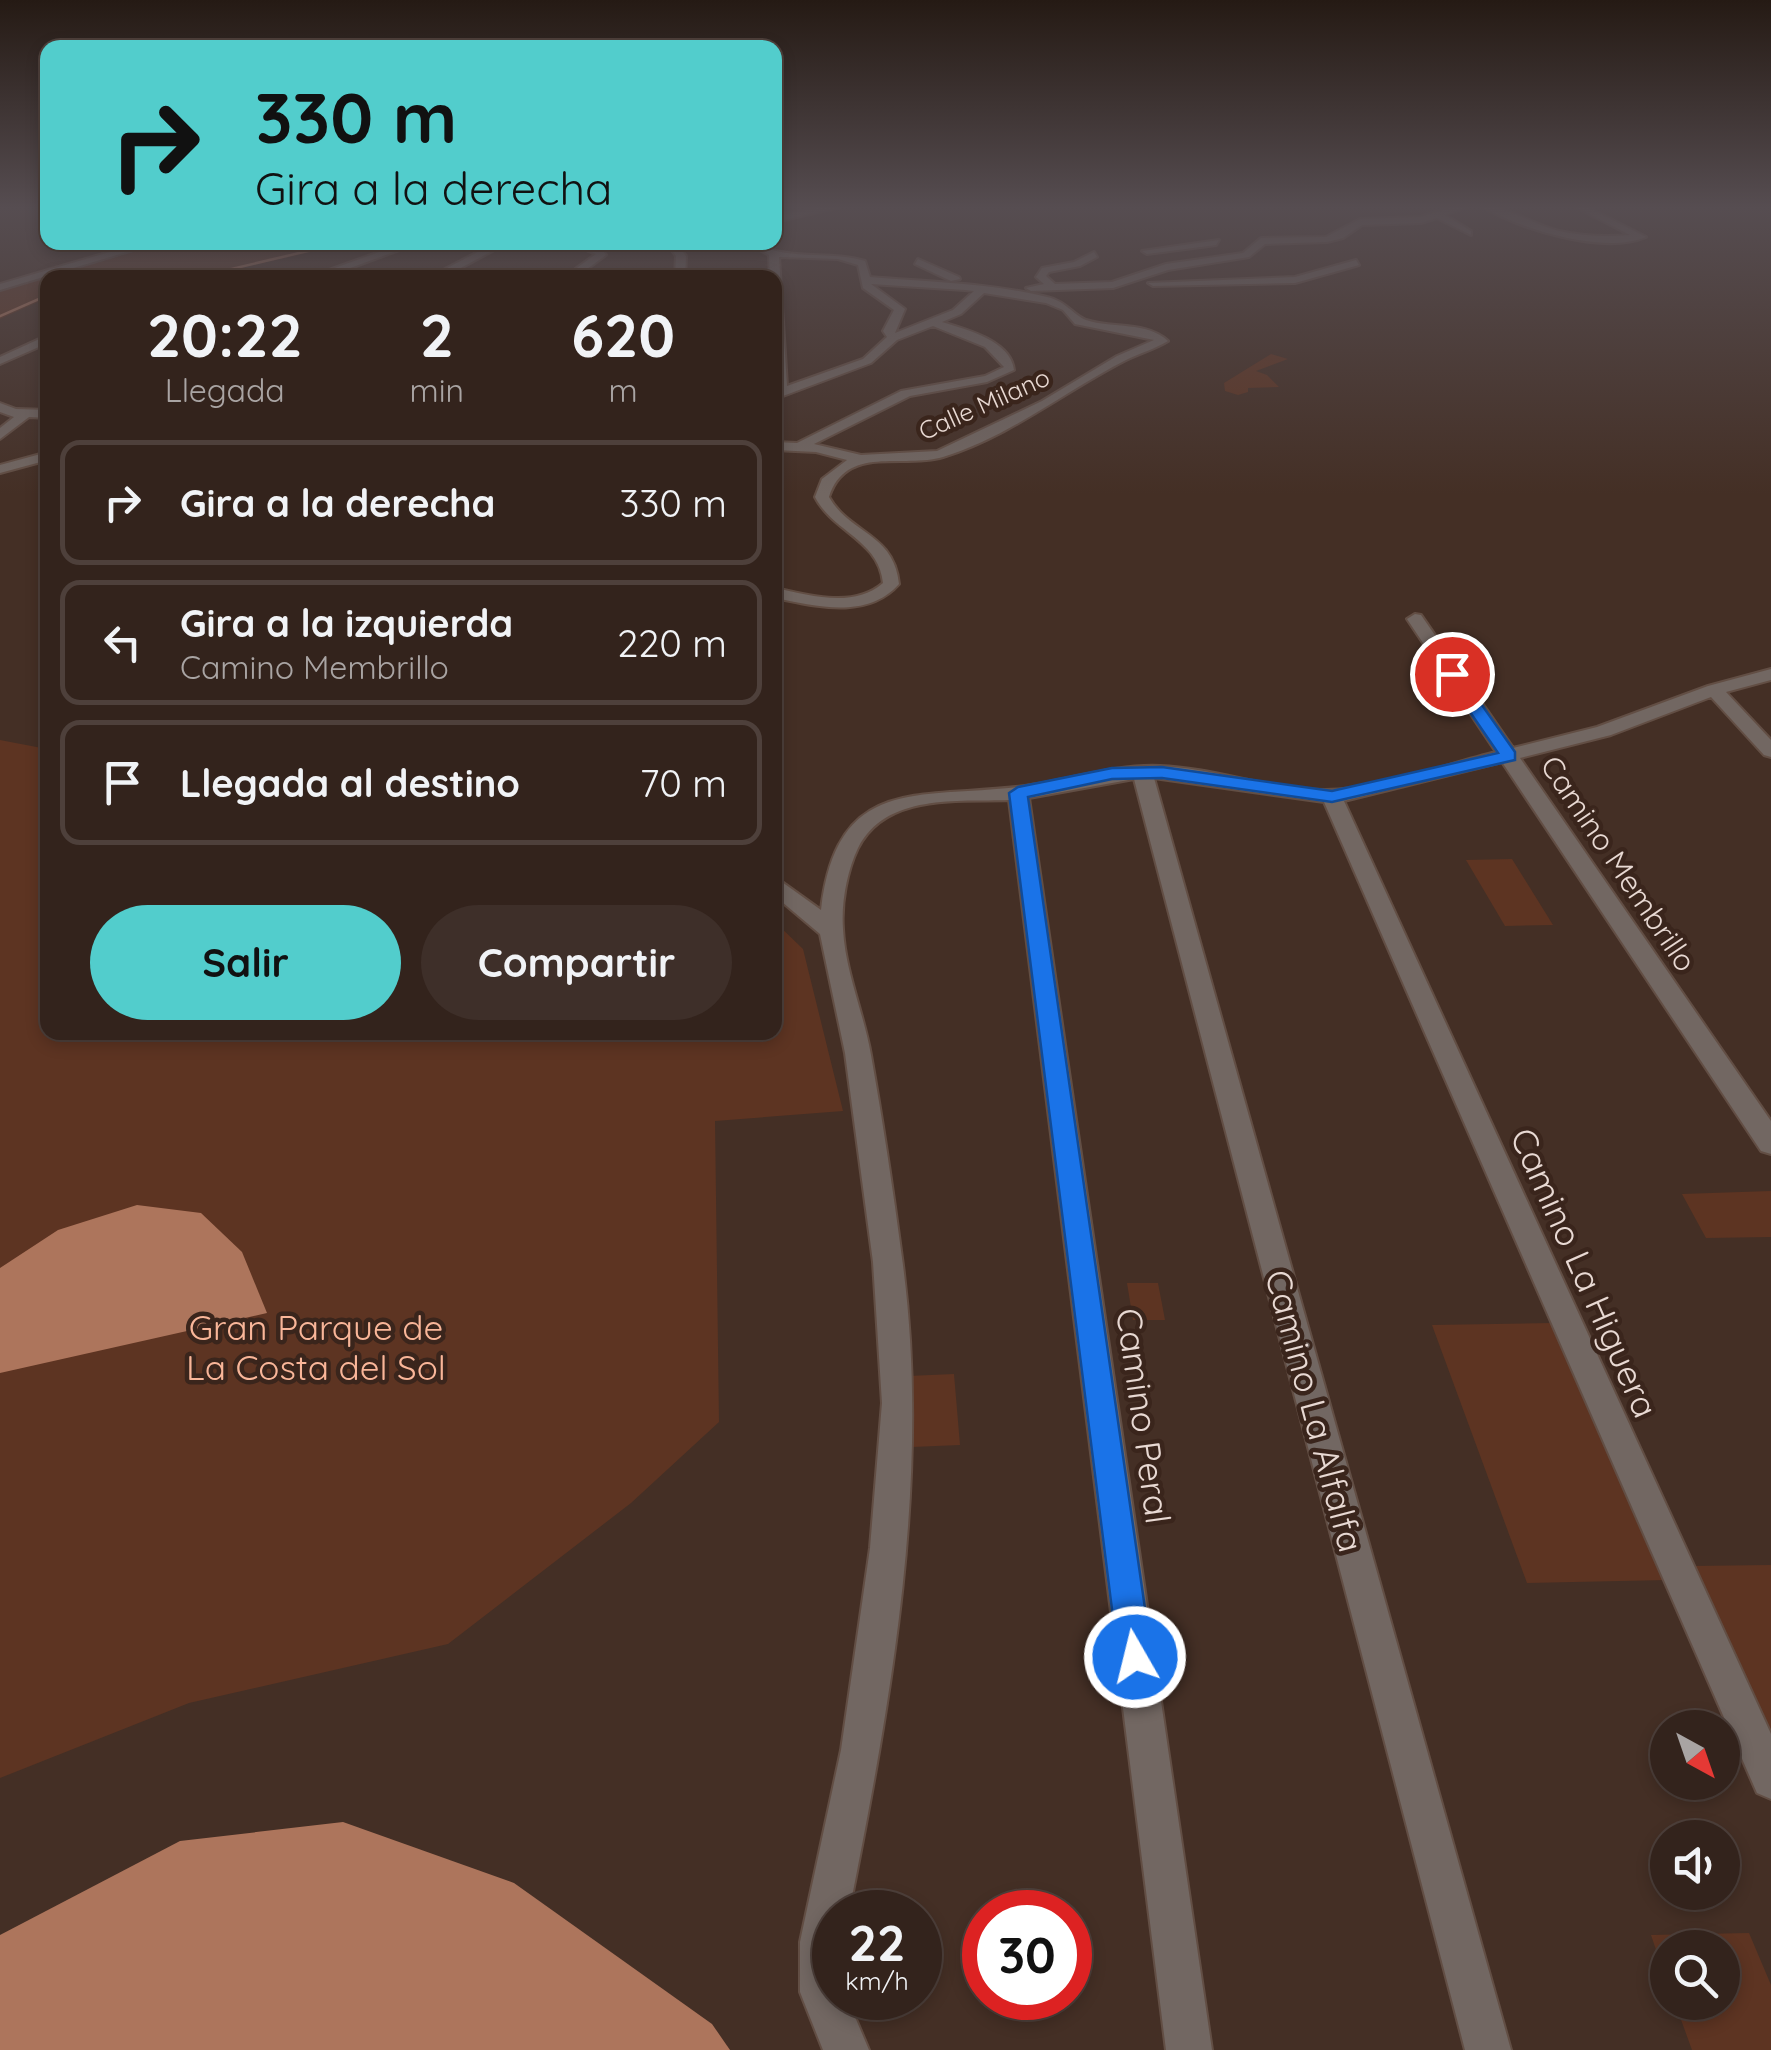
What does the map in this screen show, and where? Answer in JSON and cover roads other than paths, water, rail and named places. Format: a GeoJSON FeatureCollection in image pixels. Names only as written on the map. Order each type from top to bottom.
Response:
{"type":"FeatureCollection","features":[{"type":"Feature","properties":{"kind":"street"},"geometry":{"type":"LineString","coordinates":[[891,303],[900,310],[888,331],[893,338]]}},
{"type":"Feature","properties":{"kind":"street"},"geometry":{"type":"LineString","coordinates":[[782,392],[867,361],[893,338],[935,323],[968,303]]}},
{"type":"Feature","properties":{"kind":"street","name":"Calle Milano"},"geometry":{"type":"LineString","coordinates":[[857,458],[940,454],[1046,404],[1122,358],[1162,342],[1153,334],[1079,322],[1067,308],[1054,303]]}},
{"type":"Feature","properties":{"kind":"street"},"geometry":{"type":"LineString","coordinates":[[801,446],[891,400],[941,385],[992,378],[1010,368],[1002,355],[983,342],[935,323]]}},
{"type":"Feature","properties":{"kind":"street"},"geometry":{"type":"LineString","coordinates":[[0,361],[40,342]]}},
{"type":"Feature","properties":{"kind":"street"},"geometry":{"type":"LineString","coordinates":[[0,407],[40,414]]}},
{"type":"Feature","properties":{"kind":"street"},"geometry":{"type":"LineString","coordinates":[[0,435],[24,414]]}},
{"type":"Feature","properties":{"kind":"street"},"geometry":{"type":"LineString","coordinates":[[782,446],[801,446],[857,458]]}},
{"type":"Feature","properties":{"kind":"street"},"geometry":{"type":"LineString","coordinates":[[0,469],[40,458]]}},
{"type":"Feature","properties":{"kind":"street"},"geometry":{"type":"LineString","coordinates":[[782,593],[852,602],[872,598],[891,584],[894,574],[886,554],[832,512],[819,491],[822,483],[857,458]]}},
{"type":"Feature","properties":{"kind":"street","name":"Camino Membrillo"},"geometry":{"type":"LineString","coordinates":[[1415,620],[1771,1143]]}},
{"type":"Feature","properties":{"kind":"street"},"geometry":{"type":"LineString","coordinates":[[846,2050],[822,1992],[822,1942],[861,1750],[888,1548],[898,1403],[888,1262],[858,1053],[831,932],[832,885],[838,865],[859,831],[915,799],[1018,793],[1112,774],[1142,772],[1332,797],[1604,731],[1714,690],[1771,674]]}},
{"type":"Feature","properties":{"kind":"street"},"geometry":{"type":"LineString","coordinates":[[1714,690],[1771,751]]}},
{"type":"Feature","properties":{"kind":"street","name":"Camino La Alfalfa"},"geometry":{"type":"LineString","coordinates":[[1142,772],[1488,2050]]}},
{"type":"Feature","properties":{"kind":"street","name":"Camino Peral"},"geometry":{"type":"LineString","coordinates":[[1018,793],[1189,2050]]}},
{"type":"Feature","properties":{"kind":"street","name":"Camino La Higuera"},"geometry":{"type":"LineString","coordinates":[[1332,797],[1771,1779]]}},
{"type":"Feature","properties":{"kind":"street"},"geometry":{"type":"LineString","coordinates":[[782,890],[831,932]]}},
{"type":"Feature","properties":{"kind":"waterway"},"geometry":{"type":"LineString","coordinates":[[0,316],[30,303]]}},
{"type":"Feature","properties":{"kind":"park label","name":"Gran Parque de La Costa del Sol"},"geometry":{"type":"Point","coordinates":[316,1348]}}]}
